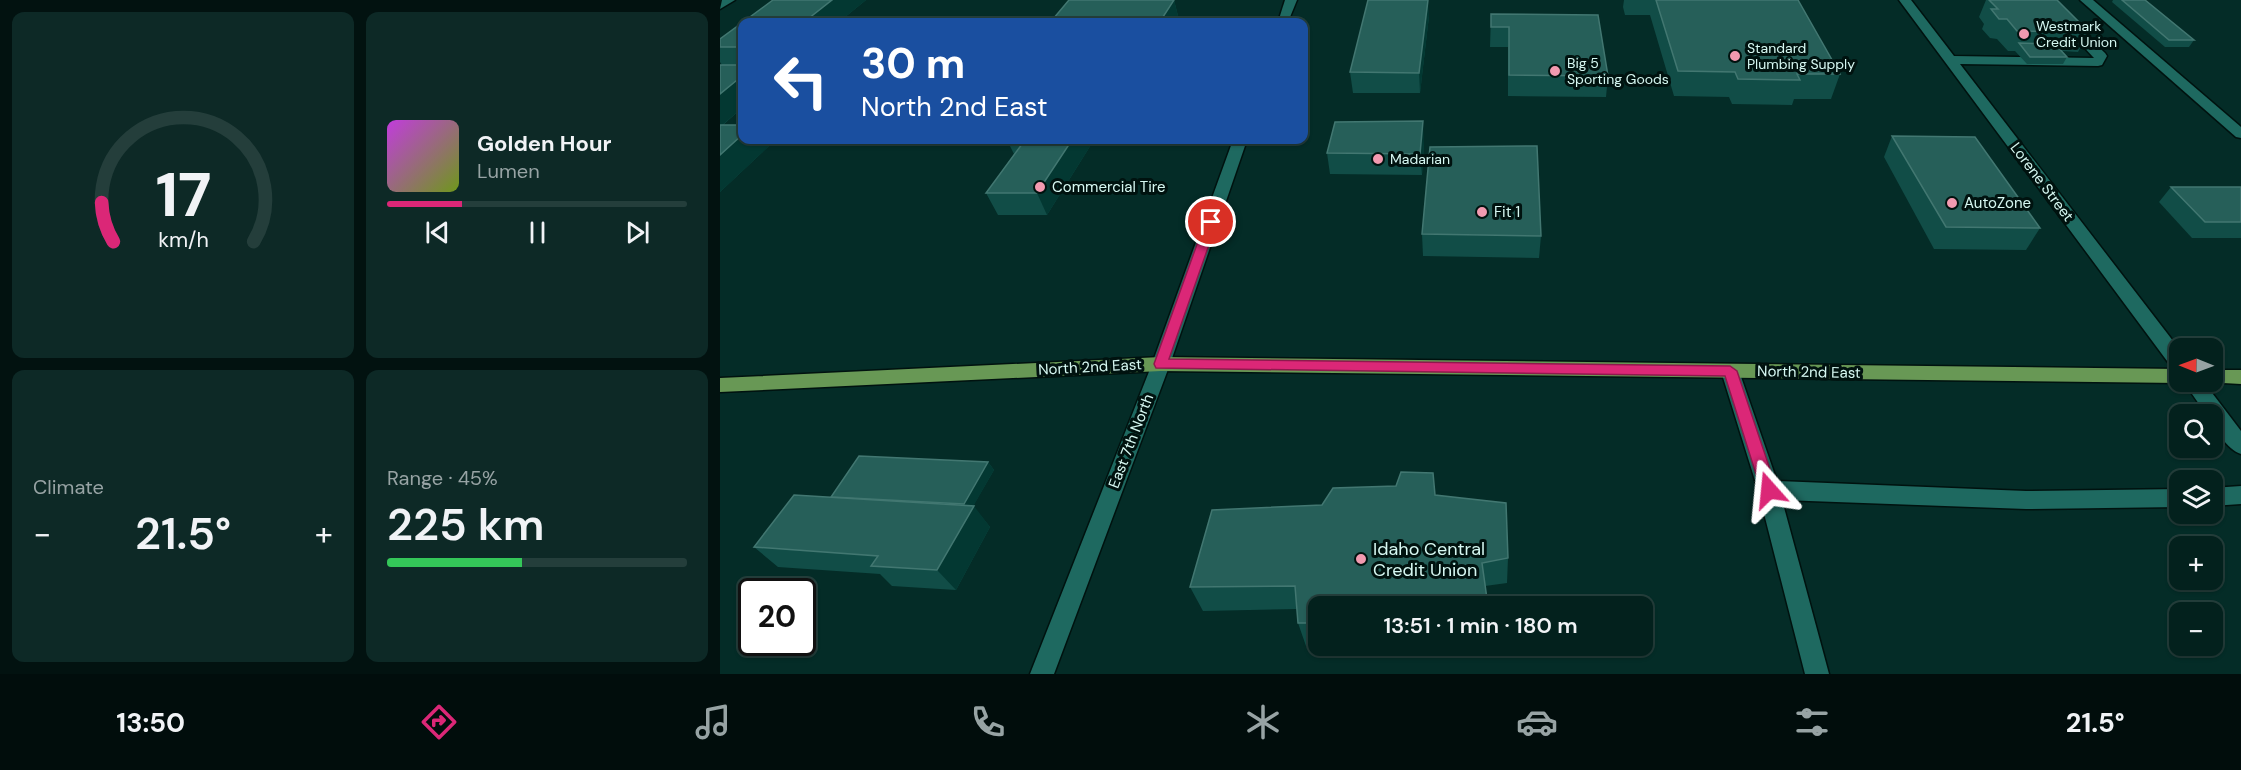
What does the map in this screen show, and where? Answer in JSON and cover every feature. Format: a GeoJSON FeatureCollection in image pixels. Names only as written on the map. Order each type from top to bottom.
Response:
{"type":"FeatureCollection","features":[{"type":"Feature","properties":{"kind":"main road","name":"North 2nd East"},"geometry":{"type":"LineString","coordinates":[[720,386],[1161,364],[2169,376]]}},
{"type":"Feature","properties":{"kind":"main road"},"geometry":{"type":"LineString","coordinates":[[2223,377],[2241,377]]}},
{"type":"Feature","properties":{"kind":"street"},"geometry":{"type":"LineString","coordinates":[[720,6],[729,0]]}},
{"type":"Feature","properties":{"kind":"street"},"geometry":{"type":"LineString","coordinates":[[1284,18],[1291,0]]}},
{"type":"Feature","properties":{"kind":"street","name":"Lorene Street"},"geometry":{"type":"LineString","coordinates":[[1905,0],[2169,349]]}},
{"type":"Feature","properties":{"kind":"street"},"geometry":{"type":"LineString","coordinates":[[2086,0],[2241,134]]}},
{"type":"Feature","properties":{"kind":"street"},"geometry":{"type":"LineString","coordinates":[[1950,60],[2098,62],[2101,56],[2058,14]]}},
{"type":"Feature","properties":{"kind":"street","name":"East 7th North"},"geometry":{"type":"LineString","coordinates":[[1041,674],[1161,364],[1239,144]]}},
{"type":"Feature","properties":{"kind":"street"},"geometry":{"type":"LineString","coordinates":[[1730,371],[1769,490],[1817,674]]}},
{"type":"Feature","properties":{"kind":"street"},"geometry":{"type":"LineString","coordinates":[[2200,392],[2241,446]]}},
{"type":"Feature","properties":{"kind":"street"},"geometry":{"type":"LineString","coordinates":[[1769,490],[2012,499],[2139,501],[2169,499]]}},
{"type":"Feature","properties":{"kind":"street"},"geometry":{"type":"LineString","coordinates":[[2223,496],[2241,495]]}},
{"type":"Feature","properties":{"kind":"building"},"geometry":{"type":"Polygon","coordinates":[[[773,0],[832,0],[809,18],[748,18],[773,0]]]}},
{"type":"Feature","properties":{"kind":"building"},"geometry":{"type":"Polygon","coordinates":[[[1069,0],[1174,0],[1162,18],[1054,18],[1069,0]]]}},
{"type":"Feature","properties":{"kind":"building"},"geometry":{"type":"Polygon","coordinates":[[[1368,0],[1428,0],[1419,73],[1350,72],[1368,0]]]}},
{"type":"Feature","properties":{"kind":"building","name":"Standard Plumbing Supply"},"geometry":{"type":"Polygon","coordinates":[[[1656,0],[1798,0],[1840,74],[1797,74],[1800,80],[1738,79],[1735,72],[1678,71],[1656,0]]]}},
{"type":"Feature","properties":{"kind":"building"},"geometry":{"type":"Polygon","coordinates":[[[1989,0],[2057,0],[2089,32],[2017,31],[2007,19],[1999,19],[1991,9],[1998,9],[1989,0]]]}},
{"type":"Feature","properties":{"kind":"building"},"geometry":{"type":"Polygon","coordinates":[[[2122,0],[2145,0],[2194,40],[2169,40],[2122,0]]]}},
{"type":"Feature","properties":{"kind":"building","name":"Big 5 Sporting Goods"},"geometry":{"type":"Polygon","coordinates":[[[1491,14],[1598,15],[1608,76],[1509,75],[1509,27],[1491,27],[1491,14]]]}},
{"type":"Feature","properties":{"kind":"building"},"geometry":{"type":"Polygon","coordinates":[[[738,26],[738,47],[720,47],[720,39],[738,26]]]}},
{"type":"Feature","properties":{"kind":"building"},"geometry":{"type":"Polygon","coordinates":[[[2019,43],[2055,44],[2067,57],[2030,57],[2019,43]]]}},
{"type":"Feature","properties":{"kind":"building"},"geometry":{"type":"Polygon","coordinates":[[[720,65],[738,65],[738,79],[720,94],[720,65]]]}},
{"type":"Feature","properties":{"kind":"building"},"geometry":{"type":"Polygon","coordinates":[[[1423,121],[1420,154],[1327,153],[1335,122],[1423,121]]]}},
{"type":"Feature","properties":{"kind":"building"},"geometry":{"type":"Polygon","coordinates":[[[720,125],[738,125],[738,139],[720,155],[720,125]]]}},
{"type":"Feature","properties":{"kind":"building"},"geometry":{"type":"Polygon","coordinates":[[[1892,136],[1975,137],[2040,228],[1946,227],[1892,136]]]}},
{"type":"Feature","properties":{"kind":"building"},"geometry":{"type":"Polygon","coordinates":[[[1022,144],[1069,144],[1037,193],[986,193],[1022,144]]]}},
{"type":"Feature","properties":{"kind":"building","name":"Fit 1"},"geometry":{"type":"Polygon","coordinates":[[[1537,146],[1541,236],[1422,234],[1430,147],[1537,146]]]}},
{"type":"Feature","properties":{"kind":"building"},"geometry":{"type":"Polygon","coordinates":[[[2171,187],[2241,187],[2241,222],[2205,222],[2171,187]]]}},
{"type":"Feature","properties":{"kind":"building"},"geometry":{"type":"Polygon","coordinates":[[[859,456],[988,462],[964,504],[831,497],[859,456]]]}},
{"type":"Feature","properties":{"kind":"building","name":"Idaho Central Credit Union"},"geometry":{"type":"Polygon","coordinates":[[[1401,472],[1433,473],[1435,495],[1506,503],[1508,558],[1482,563],[1487,596],[1308,596],[1308,623],[1298,623],[1295,586],[1190,587],[1212,510],[1322,505],[1333,488],[1396,486],[1401,472]]]}},
{"type":"Feature","properties":{"kind":"building"},"geometry":{"type":"Polygon","coordinates":[[[794,495],[974,506],[937,570],[871,566],[878,556],[754,547],[794,495]]]}},
{"type":"Feature","properties":{"kind":"place","name":"Westmark Credit Union"},"geometry":{"type":"Point","coordinates":[2024,34]}},
{"type":"Feature","properties":{"kind":"place","name":"Standard Plumbing Supply"},"geometry":{"type":"Point","coordinates":[1735,56]}},
{"type":"Feature","properties":{"kind":"place","name":"Big 5 Sporting Goods"},"geometry":{"type":"Point","coordinates":[1555,71]}},
{"type":"Feature","properties":{"kind":"place","name":"Madarian"},"geometry":{"type":"Point","coordinates":[1378,159]}},
{"type":"Feature","properties":{"kind":"place","name":"Commercial Tire"},"geometry":{"type":"Point","coordinates":[1040,187]}},
{"type":"Feature","properties":{"kind":"place","name":"AutoZone"},"geometry":{"type":"Point","coordinates":[1952,203]}},
{"type":"Feature","properties":{"kind":"place","name":"Fit 1"},"geometry":{"type":"Point","coordinates":[1482,212]}},
{"type":"Feature","properties":{"kind":"place","name":"Idaho Central Credit Union"},"geometry":{"type":"Point","coordinates":[1361,559]}},
{"type":"Feature","properties":{"kind":"route"},"geometry":{"type":"LineString","coordinates":[[1211,222],[1161,364],[1730,371],[1769,490]]}}]}
